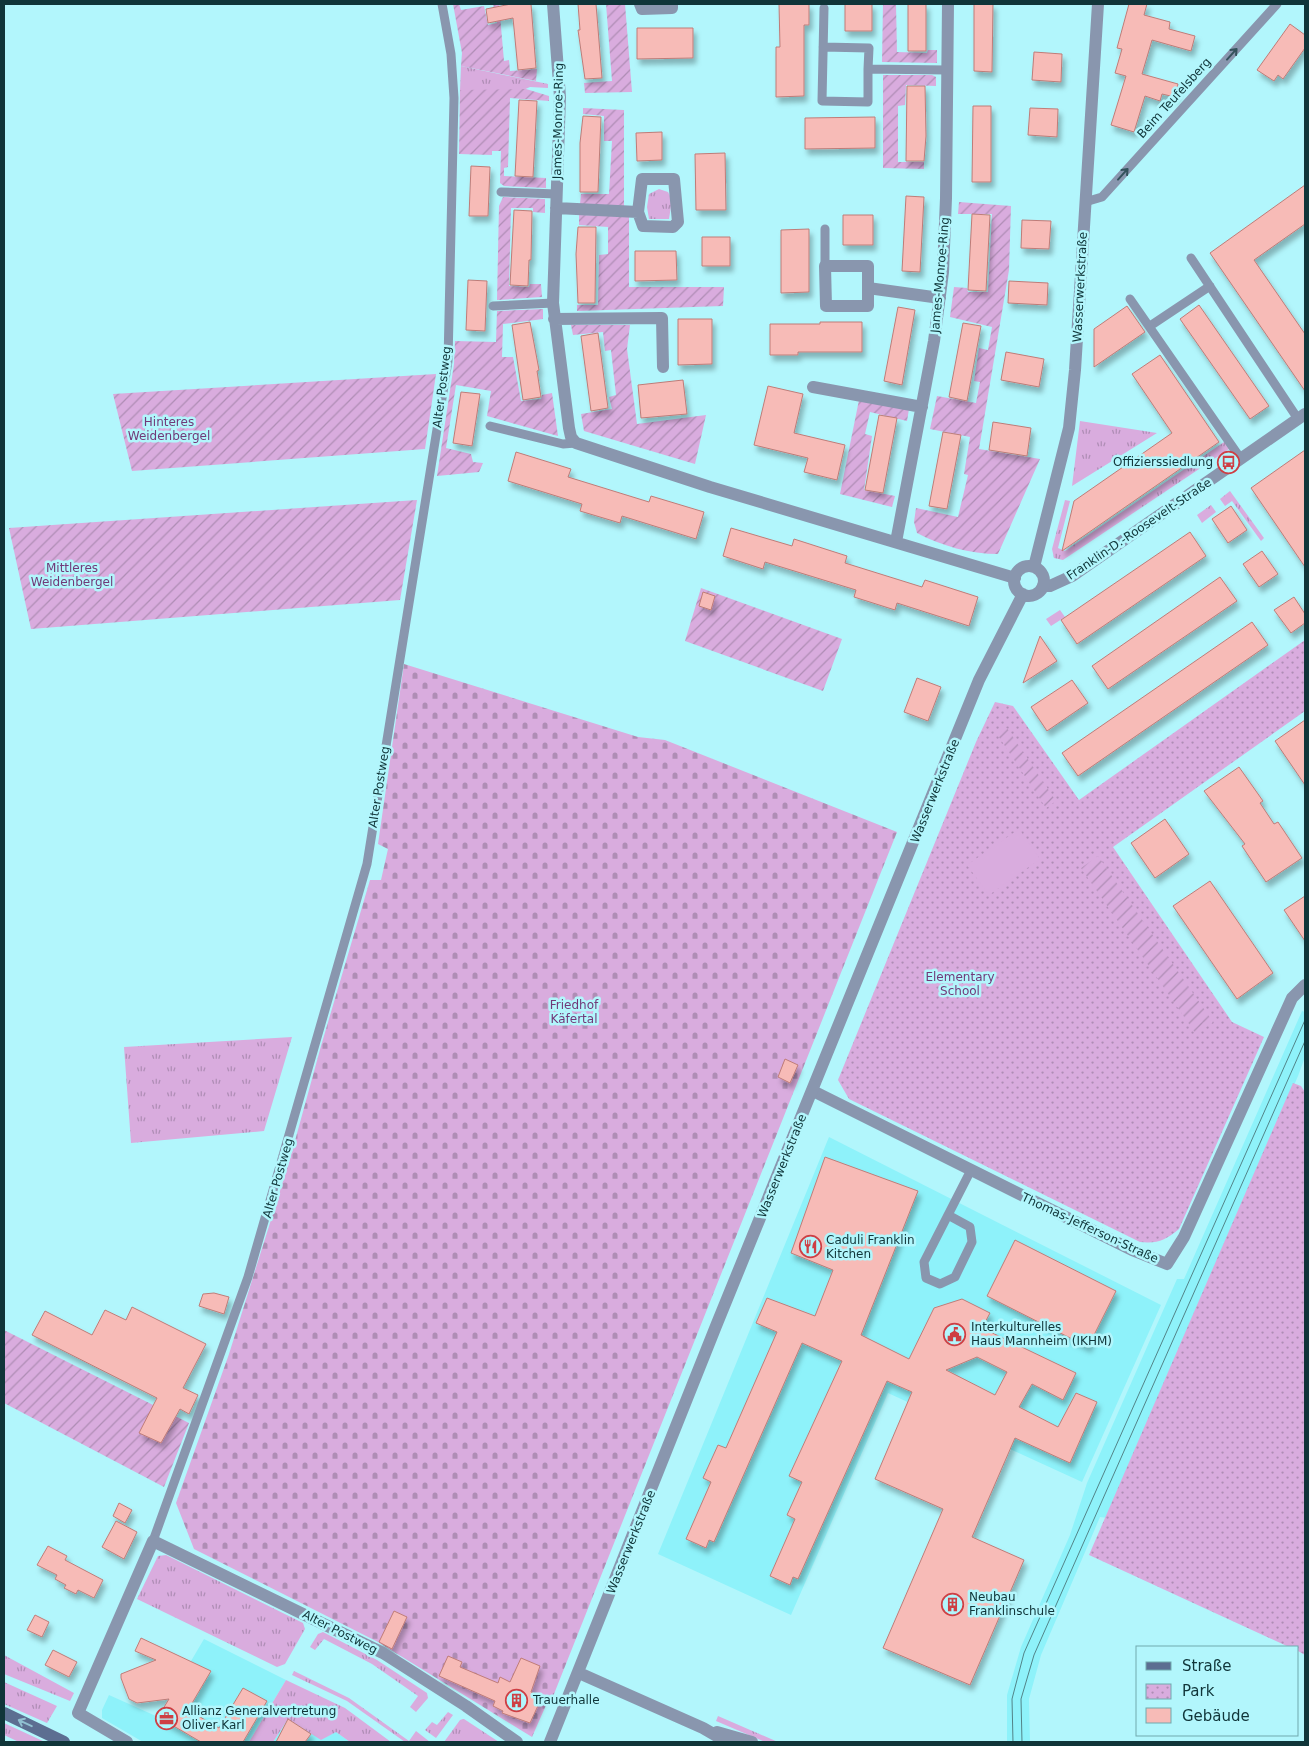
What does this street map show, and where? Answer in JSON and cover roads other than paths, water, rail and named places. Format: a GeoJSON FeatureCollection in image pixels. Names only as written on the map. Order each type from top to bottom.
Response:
{"type":"FeatureCollection","features":[{"type":"Feature","properties":{"kind":"main road"},"geometry":{"type":"LineString","coordinates":[[4,1713],[64,1742]]}},
{"type":"Feature","properties":{"kind":"street","name":"James-Monroe-Ring"},"geometry":{"type":"LineString","coordinates":[[553,4],[560,75],[553,303],[569,428],[571,437],[576,443]]}},
{"type":"Feature","properties":{"kind":"street"},"geometry":{"type":"LineString","coordinates":[[640,4],[642,9],[672,8],[672,4]]}},
{"type":"Feature","properties":{"kind":"street","name":"James-Monroe-Ring"},"geometry":{"type":"LineString","coordinates":[[896,542],[922,407],[940,298],[945,236],[948,4]]}},
{"type":"Feature","properties":{"kind":"street","name":"Wasserwerkstraße"},"geometry":{"type":"LineString","coordinates":[[1034,567],[1070,417],[1076,370],[1098,4]]}},
{"type":"Feature","properties":{"kind":"street"},"geometry":{"type":"LineString","coordinates":[[642,179],[674,179],[678,222],[673,227],[643,226],[638,212],[642,179]]}},
{"type":"Feature","properties":{"kind":"street"},"geometry":{"type":"LineString","coordinates":[[556,208],[638,212]]}},
{"type":"Feature","properties":{"kind":"street"},"geometry":{"type":"LineString","coordinates":[[825,266],[868,266],[868,306],[826,306],[825,266]]}},
{"type":"Feature","properties":{"kind":"street"},"geometry":{"type":"LineString","coordinates":[[868,288],[940,298]]}},
{"type":"Feature","properties":{"kind":"street"},"geometry":{"type":"LineString","coordinates":[[554,319],[662,318],[663,367]]}},
{"type":"Feature","properties":{"kind":"street"},"geometry":{"type":"LineString","coordinates":[[813,387],[922,407]]}},
{"type":"Feature","properties":{"kind":"street","name":"Franklin-D.-Roosevelt-Straße"},"geometry":{"type":"LineString","coordinates":[[1043,586],[1050,586],[1072,576],[1302,417]]}},
{"type":"Feature","properties":{"kind":"street"},"geometry":{"type":"LineString","coordinates":[[576,443],[710,487],[1015,578]]}},
{"type":"Feature","properties":{"kind":"street"},"geometry":{"type":"LineString","coordinates":[[1026,566],[1034,567],[1043,575],[1043,586],[1037,594],[1023,594],[1016,588],[1015,578],[1019,570],[1026,566]]}},
{"type":"Feature","properties":{"kind":"street","name":"Wasserwerkstraße"},"geometry":{"type":"LineString","coordinates":[[550,1742],[716,1326],[979,680],[1023,594]]}},
{"type":"Feature","properties":{"kind":"street","name":"Thomas-Jefferson-Straße"},"geometry":{"type":"LineString","coordinates":[[813,1091],[1132,1250],[1167,1264],[1184,1237],[1292,998],[1305,985]]}},
{"type":"Feature","properties":{"kind":"street","name":"Alter Postweg"},"geometry":{"type":"LineString","coordinates":[[127,1742],[78,1713],[153,1541],[383,1653],[466,1706],[517,1742]]}},
{"type":"Feature","properties":{"kind":"street"},"geometry":{"type":"LineString","coordinates":[[579,1673],[703,1728],[727,1742]]}},
{"type":"Feature","properties":{"kind":"street"},"geometry":{"type":"LineString","coordinates":[[703,1728],[752,1742]]}},
{"type":"Feature","properties":{"kind":"lane","name":"Alter Postweg"},"geometry":{"type":"LineString","coordinates":[[153,1541],[248,1277],[367,864],[448,360],[454,98],[451,54],[442,4]]}},
{"type":"Feature","properties":{"kind":"lane","name":"Beim Teufelsberg"},"geometry":{"type":"LineString","coordinates":[[1085,202],[1102,197],[1277,4]]}},
{"type":"Feature","properties":{"kind":"lane"},"geometry":{"type":"LineString","coordinates":[[823,47],[869,48],[868,102],[822,101],[823,47],[824,8]]}},
{"type":"Feature","properties":{"kind":"lane"},"geometry":{"type":"LineString","coordinates":[[868,69],[947,70]]}},
{"type":"Feature","properties":{"kind":"lane"},"geometry":{"type":"LineString","coordinates":[[501,192],[556,194]]}},
{"type":"Feature","properties":{"kind":"lane"},"geometry":{"type":"LineString","coordinates":[[825,229],[825,266]]}},
{"type":"Feature","properties":{"kind":"lane"},"geometry":{"type":"LineString","coordinates":[[1191,258],[1302,417]]}},
{"type":"Feature","properties":{"kind":"lane"},"geometry":{"type":"LineString","coordinates":[[1150,326],[1210,286]]}},
{"type":"Feature","properties":{"kind":"lane"},"geometry":{"type":"LineString","coordinates":[[1130,299],[1241,459]]}},
{"type":"Feature","properties":{"kind":"lane"},"geometry":{"type":"LineString","coordinates":[[493,306],[553,303]]}},
{"type":"Feature","properties":{"kind":"lane"},"geometry":{"type":"LineString","coordinates":[[490,426],[563,444],[576,443]]}},
{"type":"Feature","properties":{"kind":"lane"},"geometry":{"type":"LineString","coordinates":[[948,1215],[970,1227],[972,1242],[955,1277],[940,1284],[926,1278],[924,1262],[970,1170]]}},
{"type":"Feature","properties":{"kind":"tram line"},"geometry":{"type":"LineString","coordinates":[[1013,1742],[1012,1699],[1024,1653],[1305,1020]]}},
{"type":"Feature","properties":{"kind":"tram line"},"geometry":{"type":"LineString","coordinates":[[1022,1742],[1021,1699],[1034,1655],[1305,1041]]}},
{"type":"Feature","properties":{"kind":"place","name":"Offizierssiedlung"},"geometry":{"type":"Point","coordinates":[1229,462]}},
{"type":"Feature","properties":{"kind":"place","name":"Caduli Franklin Kitchen"},"geometry":{"type":"Point","coordinates":[810,1247]}},
{"type":"Feature","properties":{"kind":"place","name":"Interkulturelles Haus Mannheim (IKHM)"},"geometry":{"type":"Point","coordinates":[955,1334]}},
{"type":"Feature","properties":{"kind":"place","name":"Neubau Franklinschule"},"geometry":{"type":"Point","coordinates":[953,1604]}},
{"type":"Feature","properties":{"kind":"place","name":"Trauerhalle"},"geometry":{"type":"Point","coordinates":[517,1700]}},
{"type":"Feature","properties":{"kind":"place","name":"Allianz Generalvertretung Oliver Karl"},"geometry":{"type":"Point","coordinates":[166,1718]}},
{"type":"Feature","properties":{"kind":"park label","name":"Hinteres Weidenbergel"},"geometry":{"type":"Point","coordinates":[169,429]}},
{"type":"Feature","properties":{"kind":"park label","name":"Mittleres Weidenbergel"},"geometry":{"type":"Point","coordinates":[72,575]}},
{"type":"Feature","properties":{"kind":"park label","name":"Elementary School"},"geometry":{"type":"Point","coordinates":[960,984]}},
{"type":"Feature","properties":{"kind":"park label","name":"Friedhof Käfertal"},"geometry":{"type":"Point","coordinates":[574,1012]}}]}
